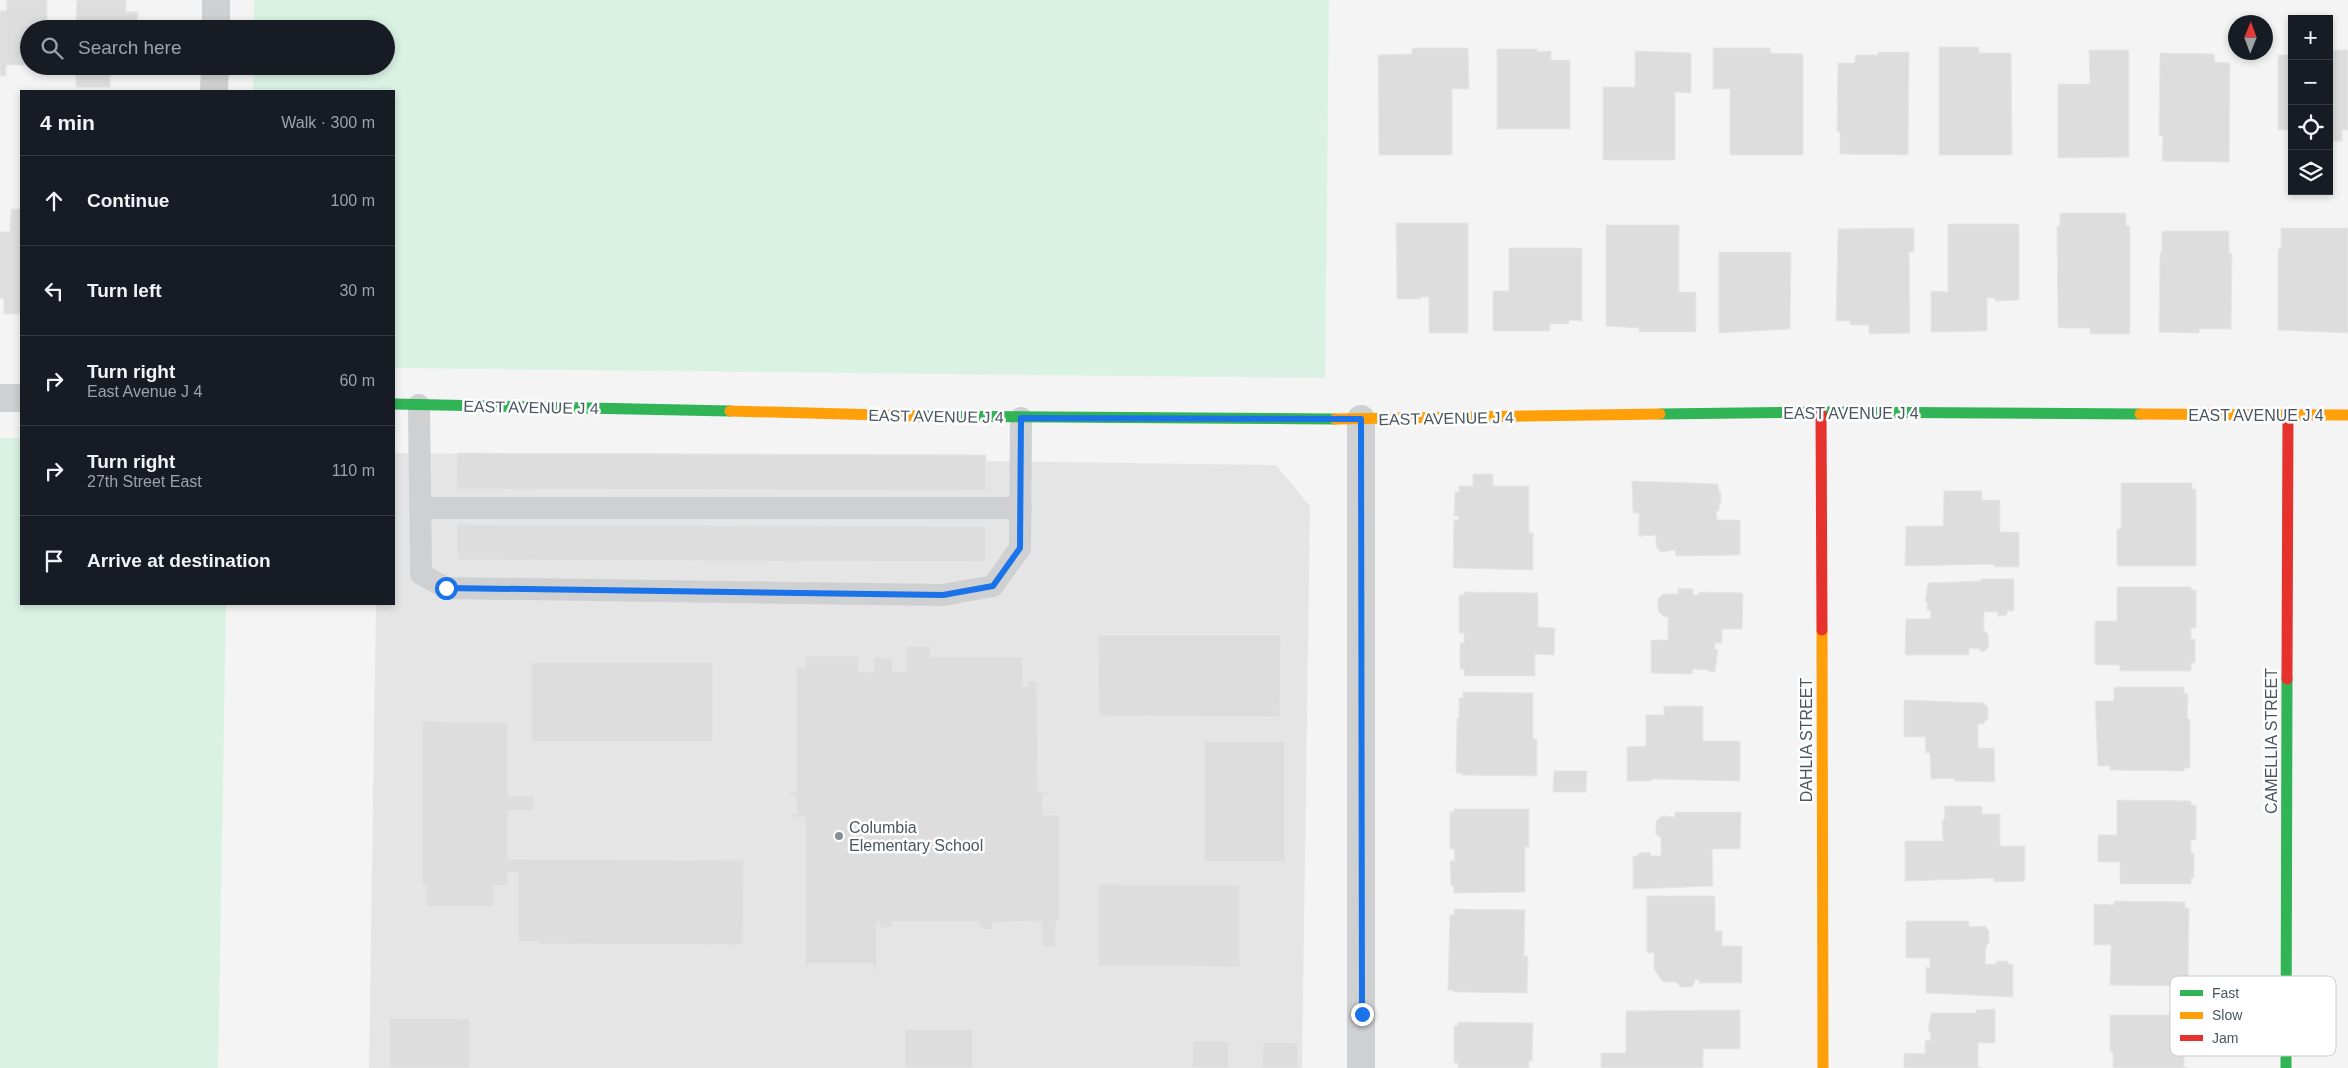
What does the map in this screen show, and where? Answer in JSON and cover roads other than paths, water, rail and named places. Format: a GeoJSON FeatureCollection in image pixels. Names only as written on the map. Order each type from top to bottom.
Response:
{"type":"FeatureCollection","features":[{"type":"Feature","properties":{"kind":"street"},"geometry":{"type":"LineString","coordinates":[[216,0],[216,20]]}},
{"type":"Feature","properties":{"kind":"street"},"geometry":{"type":"LineString","coordinates":[[214,90],[215,75]]}},
{"type":"Feature","properties":{"kind":"street"},"geometry":{"type":"LineString","coordinates":[[0,398],[20,398]]}},
{"type":"Feature","properties":{"kind":"street","name":"EAST AVENUE J 4"},"geometry":{"type":"LineString","coordinates":[[395,404],[1021,418],[1361,419],[1822,412],[2348,415]]}},
{"type":"Feature","properties":{"kind":"street","name":"DAHLIA STREET"},"geometry":{"type":"LineString","coordinates":[[1822,412],[1823,1068]]}},
{"type":"Feature","properties":{"kind":"street","name":"CAMELLIA STREET"},"geometry":{"type":"LineString","coordinates":[[2286,976],[2288,415]]}},
{"type":"Feature","properties":{"kind":"street"},"geometry":{"type":"LineString","coordinates":[[1361,419],[1361,1068]]}},
{"type":"Feature","properties":{"kind":"lane"},"geometry":{"type":"LineString","coordinates":[[418,404],[421,574],[446,588],[943,595],[993,586],[1020,548],[1021,418]]}},
{"type":"Feature","properties":{"kind":"lane"},"geometry":{"type":"LineString","coordinates":[[420,508],[1021,508]]}},
{"type":"Feature","properties":{"kind":"place","name":"Columbia Elementary School"},"geometry":{"type":"Point","coordinates":[839,836]}}]}
